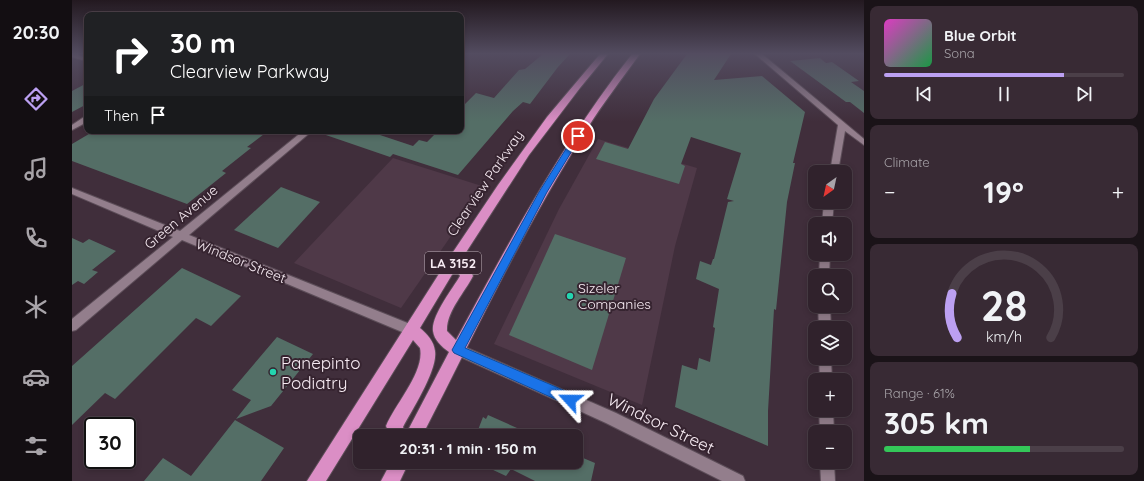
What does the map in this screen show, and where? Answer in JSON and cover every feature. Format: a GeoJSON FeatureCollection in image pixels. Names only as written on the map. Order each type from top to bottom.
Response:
{"type":"FeatureCollection","features":[{"type":"Feature","properties":{"kind":"highway","name":"Clearview Parkway"},"geometry":{"type":"LineString","coordinates":[[316,481],[456,257],[527,151],[584,76]]}},
{"type":"Feature","properties":{"kind":"highway","name":"LA 3152"},"geometry":{"type":"LineString","coordinates":[[417,429],[543,192],[591,116],[618,76]]}},
{"type":"Feature","properties":{"kind":"highway"},"geometry":{"type":"LineString","coordinates":[[456,257],[467,276],[441,320],[440,331],[446,341],[458,350]]}},
{"type":"Feature","properties":{"kind":"highway"},"geometry":{"type":"LineString","coordinates":[[395,429],[394,426],[425,368],[428,351],[422,338],[411,330]]}},
{"type":"Feature","properties":{"kind":"highway"},"geometry":{"type":"LineString","coordinates":[[390,481],[396,469]]}},
{"type":"Feature","properties":{"kind":"street"},"geometry":{"type":"LineString","coordinates":[[785,76],[864,144]]}},
{"type":"Feature","properties":{"kind":"street"},"geometry":{"type":"LineString","coordinates":[[72,128],[84,121]]}},
{"type":"Feature","properties":{"kind":"street"},"geometry":{"type":"LineString","coordinates":[[835,165],[842,124]]}},
{"type":"Feature","properties":{"kind":"street","name":"Green Avenue"},"geometry":{"type":"LineString","coordinates":[[72,326],[179,236],[304,134]]}},
{"type":"Feature","properties":{"kind":"street","name":"Windsor Street"},"geometry":{"type":"LineString","coordinates":[[72,191],[411,330]]}},
{"type":"Feature","properties":{"kind":"street","name":"Windsor Street"},"geometry":{"type":"LineString","coordinates":[[458,350],[611,418],[738,481]]}},
{"type":"Feature","properties":{"kind":"street"},"geometry":{"type":"LineString","coordinates":[[828,469],[828,481]]}},
{"type":"Feature","properties":{"kind":"shaded area"},"geometry":{"type":"Polygon","coordinates":[[[598,139],[697,168],[675,246],[642,405],[494,344],[559,209],[598,139]]]}},
{"type":"Feature","properties":{"kind":"shaded area"},"geometry":{"type":"Polygon","coordinates":[[[393,158],[485,187],[401,308],[294,263],[393,158]]]}},
{"type":"Feature","properties":{"kind":"building"},"geometry":{"type":"Polygon","coordinates":[[[513,76],[551,76],[530,104],[523,102],[513,111],[458,175],[393,154],[390,157],[323,134],[377,134],[413,146],[419,140],[427,142],[435,134],[464,134],[464,105],[476,93],[494,98],[513,76]]]}},
{"type":"Feature","properties":{"kind":"building"},"geometry":{"type":"Polygon","coordinates":[[[671,76],[716,76],[714,80],[763,76],[805,112],[793,163],[795,163],[787,202],[776,310],[774,309],[768,411],[768,446],[675,407],[682,365],[697,370],[699,358],[710,362],[715,328],[713,327],[719,289],[696,279],[700,261],[711,265],[714,259],[728,202],[734,201],[727,199],[741,153],[691,137],[681,164],[685,166],[679,184],[596,159],[605,142],[628,149],[654,99],[671,76]]]}},
{"type":"Feature","properties":{"kind":"building"},"geometry":{"type":"Polygon","coordinates":[[[811,76],[853,76],[859,81],[851,82],[864,91],[864,113],[850,102],[846,102],[811,76]]]}},
{"type":"Feature","properties":{"kind":"building"},"geometry":{"type":"Polygon","coordinates":[[[84,85],[84,106],[72,112],[72,91],[84,85]]]}},
{"type":"Feature","properties":{"kind":"building"},"geometry":{"type":"Polygon","coordinates":[[[89,134],[264,134],[247,147],[251,148],[222,171],[226,173],[187,204],[72,161],[72,144],[89,134]]]}},
{"type":"Feature","properties":{"kind":"building"},"geometry":{"type":"Polygon","coordinates":[[[281,187],[320,202],[278,248],[234,230],[281,187]]]}},
{"type":"Feature","properties":{"kind":"building","name":"Sizeler Companies"},"geometry":{"type":"Polygon","coordinates":[[[555,234],[626,258],[592,370],[509,335],[555,234]]]}},
{"type":"Feature","properties":{"kind":"building"},"geometry":{"type":"Polygon","coordinates":[[[72,238],[83,243],[89,239],[116,251],[92,270],[98,272],[84,284],[78,281],[72,285],[72,238]]]}},
{"type":"Feature","properties":{"kind":"building"},"geometry":{"type":"Polygon","coordinates":[[[182,268],[241,296],[211,326],[196,318],[115,399],[105,393],[72,425],[72,366],[182,268]]]}},
{"type":"Feature","properties":{"kind":"building","name":"Panepinto Podiatry"},"geometry":{"type":"Polygon","coordinates":[[[277,337],[313,354],[271,406],[236,419],[251,400],[232,390],[277,337]]]}},
{"type":"Feature","properties":{"kind":"building"},"geometry":{"type":"Polygon","coordinates":[[[488,415],[519,429],[478,429],[483,417],[486,419],[488,415]]]}},
{"type":"Feature","properties":{"kind":"building"},"geometry":{"type":"Polygon","coordinates":[[[235,420],[284,448],[261,481],[144,481],[163,458],[191,476],[235,420]]]}},
{"type":"Feature","properties":{"kind":"building"},"geometry":{"type":"Polygon","coordinates":[[[583,458],[595,463],[591,481],[535,481],[511,469],[583,469],[583,458]]]}},
{"type":"Feature","properties":{"kind":"building"},"geometry":{"type":"Polygon","coordinates":[[[491,469],[511,469],[506,476],[491,469]]]}},
{"type":"Feature","properties":{"kind":"place","name":"Sizeler Companies"},"geometry":{"type":"Point","coordinates":[570,296]}},
{"type":"Feature","properties":{"kind":"place","name":"Panepinto Podiatry"},"geometry":{"type":"Point","coordinates":[273,372]}},
{"type":"Feature","properties":{"kind":"route"},"geometry":{"type":"LineString","coordinates":[[570,400],[458,350],[543,192],[578,136]]}}]}
